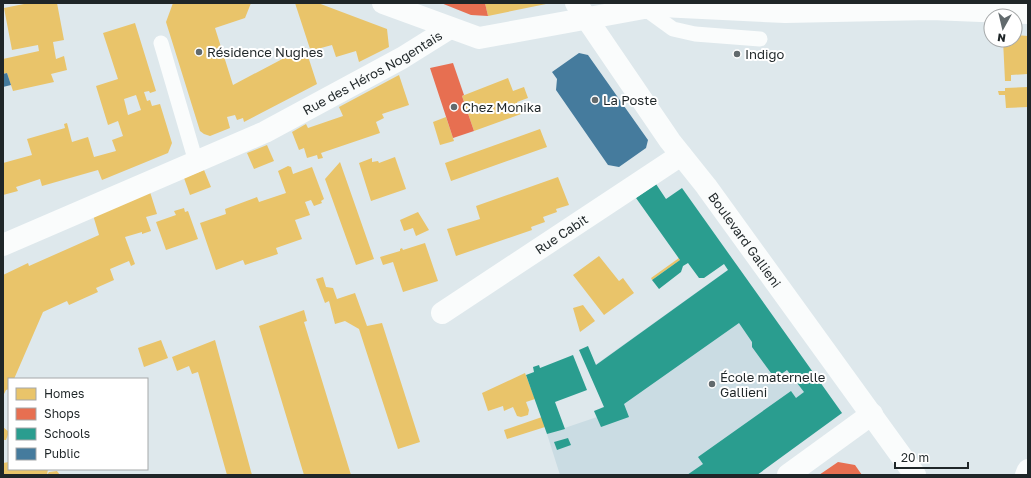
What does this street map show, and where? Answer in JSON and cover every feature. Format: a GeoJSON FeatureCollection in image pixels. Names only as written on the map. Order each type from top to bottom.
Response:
{"type":"FeatureCollection","features":[{"type":"Feature","properties":{"kind":"street"},"geometry":{"type":"LineString","coordinates":[[383,3],[450,28]]}},
{"type":"Feature","properties":{"kind":"street","name":"Rue des Héros Nogentais"},"geometry":{"type":"LineString","coordinates":[[3,245],[265,132],[402,58],[450,28],[479,38],[580,11],[655,6],[785,12],[836,10],[862,6],[957,6],[1028,13]]}},
{"type":"Feature","properties":{"kind":"street","name":"Boulevard Gallieni"},"geometry":{"type":"LineString","coordinates":[[580,11],[681,155],[706,186],[916,475]]}},
{"type":"Feature","properties":{"kind":"street","name":"Rue Cabit"},"geometry":{"type":"LineString","coordinates":[[442,313],[681,155]]}},
{"type":"Feature","properties":{"kind":"street"},"geometry":{"type":"LineString","coordinates":[[788,475],[872,414]]}},
{"type":"Feature","properties":{"kind":"street"},"geometry":{"type":"LineString","coordinates":[[1026,475],[1028,470]]}},
{"type":"Feature","properties":{"kind":"lane"},"geometry":{"type":"LineString","coordinates":[[816,3],[836,10]]}},
{"type":"Feature","properties":{"kind":"lane"},"geometry":{"type":"LineString","coordinates":[[655,6],[673,29],[695,34],[760,39]]}},
{"type":"Feature","properties":{"kind":"lane"},"geometry":{"type":"LineString","coordinates":[[161,43],[196,162]]}},
{"type":"Feature","properties":{"kind":"shaded area","name":"École maternelle Gallieni"},"geometry":{"type":"Polygon","coordinates":[[[736,264],[842,413],[757,475],[560,475],[547,434],[597,417],[594,411],[612,403],[595,365],[736,264]]]}},
{"type":"Feature","properties":{"kind":"building: Homes"},"geometry":{"type":"Polygon","coordinates":[[[29,3],[57,3],[64,40],[53,42],[56,59],[64,56],[67,70],[51,74],[54,82],[13,91],[7,73],[3,74],[3,59],[39,51],[38,45],[12,50],[4,8],[29,3]]]}},
{"type":"Feature","properties":{"kind":"building: Homes","name":"Résidence Nughes"},"geometry":{"type":"Polygon","coordinates":[[[173,3],[251,3],[245,18],[215,28],[233,85],[305,47],[317,84],[244,122],[243,118],[237,120],[235,115],[227,117],[230,128],[210,136],[204,134],[200,131],[166,22],[173,3]]]}},
{"type":"Feature","properties":{"kind":"building: Homes"},"geometry":{"type":"Polygon","coordinates":[[[295,3],[318,3],[387,29],[389,47],[359,62],[356,51],[336,57],[332,45],[321,48],[322,52],[312,55],[295,3]]]}},
{"type":"Feature","properties":{"kind":"building: Homes"},"geometry":{"type":"Polygon","coordinates":[[[485,3],[546,3],[546,4],[488,16],[485,3]]]}},
{"type":"Feature","properties":{"kind":"building: Homes"},"geometry":{"type":"Polygon","coordinates":[[[135,23],[156,91],[150,93],[149,91],[144,92],[147,101],[150,100],[152,106],[160,104],[172,143],[168,153],[102,180],[98,170],[42,186],[40,179],[16,187],[18,191],[3,195],[3,163],[32,155],[27,139],[65,128],[64,124],[67,123],[72,142],[88,137],[94,157],[116,151],[112,140],[123,136],[118,121],[108,125],[96,86],[118,79],[103,33],[135,23]],[[136,95],[124,99],[128,115],[141,110],[136,95]]]}},
{"type":"Feature","properties":{"kind":"building: Homes"},"geometry":{"type":"Polygon","coordinates":[[[1023,36],[1028,36],[1028,74],[1011,75],[1011,81],[1005,81],[1003,48],[1023,48],[1023,36]]]}},
{"type":"Feature","properties":{"kind":"building: Homes"},"geometry":{"type":"Polygon","coordinates":[[[399,75],[409,105],[382,114],[384,118],[376,122],[380,133],[321,153],[323,158],[318,159],[317,155],[307,158],[304,148],[299,150],[292,132],[306,124],[308,128],[343,116],[339,107],[399,75]]]}},
{"type":"Feature","properties":{"kind":"building: Homes"},"geometry":{"type":"Polygon","coordinates":[[[508,78],[513,91],[524,87],[528,98],[517,102],[521,114],[474,131],[462,96],[508,78]]]}},
{"type":"Feature","properties":{"kind":"building: Homes"},"geometry":{"type":"Polygon","coordinates":[[[1028,87],[1028,107],[1006,108],[1005,95],[999,95],[998,91],[1005,91],[1005,88],[1028,87]]]}},
{"type":"Feature","properties":{"kind":"building: Homes"},"geometry":{"type":"Polygon","coordinates":[[[446,117],[454,141],[440,145],[433,122],[446,117]]]}},
{"type":"Feature","properties":{"kind":"building: Homes"},"geometry":{"type":"Polygon","coordinates":[[[540,129],[547,147],[451,181],[445,163],[540,129]]]}},
{"type":"Feature","properties":{"kind":"building: Homes"},"geometry":{"type":"Polygon","coordinates":[[[267,145],[274,161],[254,169],[247,153],[267,145]]]}},
{"type":"Feature","properties":{"kind":"building: Homes"},"geometry":{"type":"Polygon","coordinates":[[[395,157],[406,189],[371,201],[359,163],[372,158],[372,162],[378,161],[379,163],[395,157]]]}},
{"type":"Feature","properties":{"kind":"building: Homes"},"geometry":{"type":"Polygon","coordinates":[[[340,162],[374,259],[356,265],[325,179],[340,162]]]}},
{"type":"Feature","properties":{"kind":"building: Homes"},"geometry":{"type":"Polygon","coordinates":[[[288,166],[291,167],[293,174],[312,167],[324,199],[321,201],[322,203],[314,206],[311,200],[305,202],[310,215],[295,220],[302,239],[276,248],[278,254],[245,265],[243,260],[216,270],[200,223],[226,214],[225,209],[257,197],[259,202],[286,193],[278,171],[288,166]]]}},
{"type":"Feature","properties":{"kind":"building: Homes"},"geometry":{"type":"Polygon","coordinates":[[[204,170],[211,187],[190,195],[184,178],[204,170]]]}},
{"type":"Feature","properties":{"kind":"building: Homes"},"geometry":{"type":"Polygon","coordinates":[[[558,177],[569,205],[556,209],[557,212],[543,217],[545,222],[531,227],[532,230],[456,256],[447,229],[480,219],[476,206],[558,177]]]}},
{"type":"Feature","properties":{"kind":"building: Homes"},"geometry":{"type":"Polygon","coordinates":[[[150,192],[157,214],[146,217],[151,231],[125,237],[135,264],[131,266],[129,261],[110,269],[114,280],[96,288],[98,292],[69,305],[67,301],[43,312],[14,378],[8,378],[8,389],[3,396],[3,275],[28,263],[29,266],[99,235],[93,215],[150,192]]]}},
{"type":"Feature","properties":{"kind":"building: Homes"},"geometry":{"type":"Polygon","coordinates":[[[184,208],[185,212],[188,211],[198,239],[166,250],[156,222],[176,215],[174,211],[184,208]]]}},
{"type":"Feature","properties":{"kind":"building: Homes"},"geometry":{"type":"Polygon","coordinates":[[[418,212],[429,230],[416,236],[413,228],[404,231],[400,220],[418,212]]]}},
{"type":"Feature","properties":{"kind":"building: Homes"},"geometry":{"type":"Polygon","coordinates":[[[425,243],[438,281],[403,292],[393,262],[383,265],[380,257],[400,251],[402,248],[403,250],[425,243]]]}},
{"type":"Feature","properties":{"kind":"building: Homes"},"geometry":{"type":"Polygon","coordinates":[[[599,256],[619,281],[623,278],[634,293],[604,315],[573,275],[599,256]]]}},
{"type":"Feature","properties":{"kind":"building: Homes"},"geometry":{"type":"Polygon","coordinates":[[[679,258],[680,260],[652,280],[651,278],[679,258]]]}},
{"type":"Feature","properties":{"kind":"building: Homes"},"geometry":{"type":"Polygon","coordinates":[[[323,277],[326,287],[333,288],[337,299],[355,293],[367,326],[382,323],[420,442],[398,449],[359,329],[345,321],[335,324],[329,301],[325,303],[316,279],[323,277]]]}},
{"type":"Feature","properties":{"kind":"building: Homes"},"geometry":{"type":"Polygon","coordinates":[[[583,305],[595,321],[580,332],[573,308],[583,305]]]}},
{"type":"Feature","properties":{"kind":"building: Homes"},"geometry":{"type":"Polygon","coordinates":[[[304,310],[307,321],[304,322],[351,475],[304,475],[259,326],[304,310]]]}},
{"type":"Feature","properties":{"kind":"building: Homes"},"geometry":{"type":"Polygon","coordinates":[[[161,340],[168,358],[144,367],[138,348],[161,340]]]}},
{"type":"Feature","properties":{"kind":"building: Homes"},"geometry":{"type":"Polygon","coordinates":[[[215,340],[252,475],[227,475],[198,372],[192,374],[189,366],[177,371],[172,357],[215,340]]]}},
{"type":"Feature","properties":{"kind":"building: Homes"},"geometry":{"type":"Polygon","coordinates":[[[525,373],[535,399],[526,402],[529,410],[528,415],[521,417],[517,416],[513,407],[504,411],[503,406],[488,411],[482,393],[525,373]]]}},
{"type":"Feature","properties":{"kind":"building: Homes"},"geometry":{"type":"Polygon","coordinates":[[[542,417],[545,427],[507,439],[504,430],[542,417]]]}},
{"type":"Feature","properties":{"kind":"building: Homes"},"geometry":{"type":"Polygon","coordinates":[[[3,427],[8,431],[8,435],[6,440],[3,440],[3,427]]]}},
{"type":"Feature","properties":{"kind":"building: Homes"},"geometry":{"type":"Polygon","coordinates":[[[8,462],[8,470],[48,470],[47,475],[4,475],[3,463],[8,462]]]}},
{"type":"Feature","properties":{"kind":"building: Homes"},"geometry":{"type":"Polygon","coordinates":[[[57,471],[60,475],[47,475],[49,472],[57,471]]]}},
{"type":"Feature","properties":{"kind":"building: Shops"},"geometry":{"type":"Polygon","coordinates":[[[441,3],[485,3],[488,16],[471,15],[441,3]]]}},
{"type":"Feature","properties":{"kind":"building: Shops","name":"Chez Monika"},"geometry":{"type":"Polygon","coordinates":[[[453,63],[474,131],[453,138],[430,68],[453,63]]]}},
{"type":"Feature","properties":{"kind":"building: Shops"},"geometry":{"type":"Polygon","coordinates":[[[838,462],[855,465],[862,475],[819,475],[838,462]]]}},
{"type":"Feature","properties":{"kind":"building: Schools"},"geometry":{"type":"Polygon","coordinates":[[[656,184],[666,199],[682,188],[842,413],[757,475],[687,475],[703,464],[698,457],[791,391],[796,398],[804,392],[787,370],[777,377],[775,373],[771,373],[752,347],[752,342],[739,323],[624,404],[629,417],[601,427],[594,411],[604,407],[579,350],[588,346],[596,365],[728,270],[724,264],[704,278],[699,278],[688,263],[683,266],[681,272],[659,289],[652,280],[680,260],[636,198],[656,184]]]}},
{"type":"Feature","properties":{"kind":"building: Schools"},"geometry":{"type":"Polygon","coordinates":[[[573,355],[587,390],[555,402],[565,429],[547,434],[526,375],[534,372],[533,367],[539,365],[540,368],[573,355]]]}},
{"type":"Feature","properties":{"kind":"building: Schools"},"geometry":{"type":"Polygon","coordinates":[[[568,438],[571,445],[557,450],[554,442],[568,438]]]}},
{"type":"Feature","properties":{"kind":"building: Public"},"geometry":{"type":"Polygon","coordinates":[[[579,53],[588,55],[648,140],[646,148],[619,167],[608,165],[556,90],[557,79],[552,72],[579,53]]]}},
{"type":"Feature","properties":{"kind":"building: Public"},"geometry":{"type":"Polygon","coordinates":[[[7,73],[11,85],[3,87],[3,74],[7,73]]]}},
{"type":"Feature","properties":{"kind":"place","name":"Résidence Nughes"},"geometry":{"type":"Point","coordinates":[199,52]}},
{"type":"Feature","properties":{"kind":"place","name":"Indigo"},"geometry":{"type":"Point","coordinates":[737,54]}},
{"type":"Feature","properties":{"kind":"place","name":"La Poste"},"geometry":{"type":"Point","coordinates":[595,100]}},
{"type":"Feature","properties":{"kind":"place","name":"Chez Monika"},"geometry":{"type":"Point","coordinates":[454,107]}},
{"type":"Feature","properties":{"kind":"place","name":"École maternelle Gallieni"},"geometry":{"type":"Point","coordinates":[712,384]}}]}
